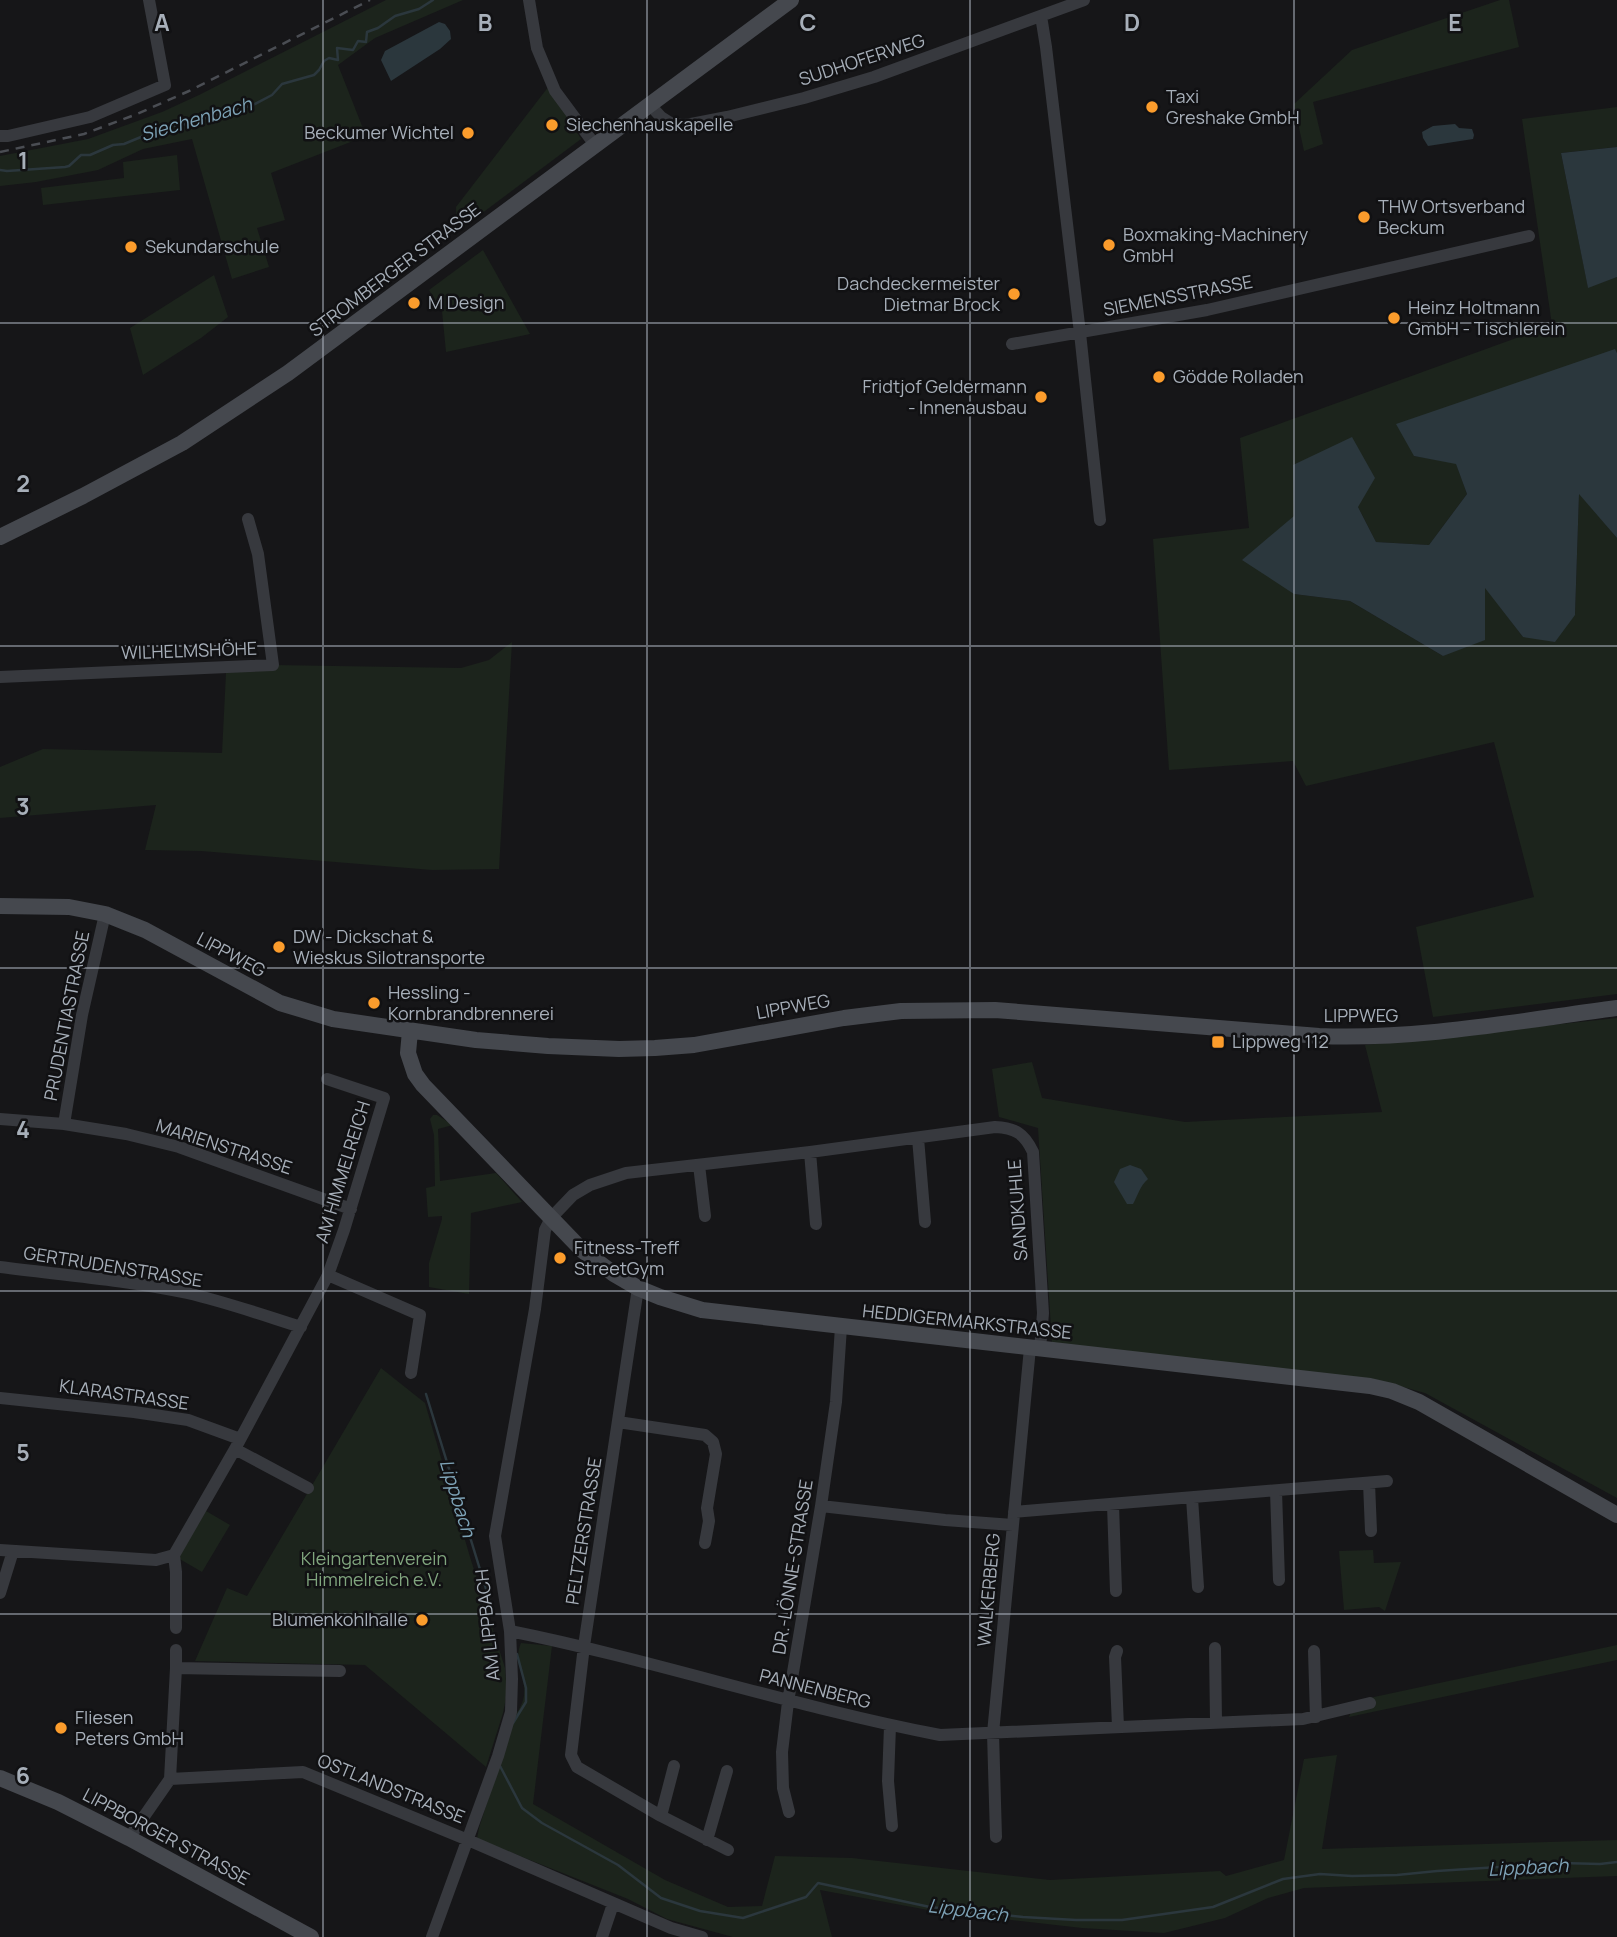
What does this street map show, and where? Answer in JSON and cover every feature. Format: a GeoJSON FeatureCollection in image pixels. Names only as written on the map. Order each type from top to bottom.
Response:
{"type":"FeatureCollection","features":[{"type":"Feature","properties":{"kind":"street"},"geometry":{"type":"LineString","coordinates":[[0,136],[90,117],[165,85],[149,0]]}},
{"type":"Feature","properties":{"kind":"street"},"geometry":{"type":"LineString","coordinates":[[530,0],[537,48],[555,91],[595,145]]}},
{"type":"Feature","properties":{"kind":"street","name":"STROMBERGER STRASSE"},"geometry":{"type":"LineString","coordinates":[[0,537],[182,443],[288,373],[791,0]]}},
{"type":"Feature","properties":{"kind":"street","name":"SUDHOFERWEG"},"geometry":{"type":"LineString","coordinates":[[650,105],[672,124],[686,125],[727,117],[874,77],[1084,0]]}},
{"type":"Feature","properties":{"kind":"street","name":"SIEMENSSTRASSE"},"geometry":{"type":"LineString","coordinates":[[1041,16],[1100,520]]}},
{"type":"Feature","properties":{"kind":"street","name":"SIEMENSSTRASSE"},"geometry":{"type":"LineString","coordinates":[[1012,344],[1207,310],[1529,236]]}},
{"type":"Feature","properties":{"kind":"street","name":"WILHELMSHÖHE"},"geometry":{"type":"LineString","coordinates":[[0,677],[273,665],[258,554],[248,519]]}},
{"type":"Feature","properties":{"kind":"street","name":"LIPPWEG"},"geometry":{"type":"LineString","coordinates":[[0,906],[69,907],[105,914],[145,930],[280,1003],[333,1019],[468,1039],[548,1046],[619,1049],[694,1045],[844,1018],[901,1011],[995,1010],[1361,1037],[1404,1035],[1617,1008]]}},
{"type":"Feature","properties":{"kind":"street","name":"PRUDENTIASTRASSE"},"geometry":{"type":"LineString","coordinates":[[64,1124],[82,1015],[105,914]]}},
{"type":"Feature","properties":{"kind":"street","name":"HEDDIGERMARKSTRASSE"},"geometry":{"type":"LineString","coordinates":[[410,1031],[408,1053],[415,1074],[423,1085],[582,1250],[614,1274],[660,1297],[702,1310],[1392,1391],[1419,1402],[1617,1515]]}},
{"type":"Feature","properties":{"kind":"street","name":"AM HIMMELREICH"},"geometry":{"type":"LineString","coordinates":[[174,1555],[238,1444],[328,1275],[351,1209],[384,1098],[327,1079]]}},
{"type":"Feature","properties":{"kind":"street","name":"MARIENSTRASSE"},"geometry":{"type":"LineString","coordinates":[[0,1119],[64,1124],[126,1134],[179,1147],[351,1209]]}},
{"type":"Feature","properties":{"kind":"street","name":"SANDKUHLE"},"geometry":{"type":"LineString","coordinates":[[551,1218],[573,1195],[606,1178],[626,1172],[810,1152],[995,1127],[1008,1128],[1028,1141],[1033,1152],[1043,1313],[1035,1349]]}},
{"type":"Feature","properties":{"kind":"street"},"geometry":{"type":"LineString","coordinates":[[918,1138],[925,1222]]}},
{"type":"Feature","properties":{"kind":"street"},"geometry":{"type":"LineString","coordinates":[[810,1152],[816,1224]]}},
{"type":"Feature","properties":{"kind":"street"},"geometry":{"type":"LineString","coordinates":[[699,1165],[705,1216]]}},
{"type":"Feature","properties":{"kind":"street","name":"AM LIPPBACH"},"geometry":{"type":"LineString","coordinates":[[432,1937],[498,1756],[511,1712],[510,1631],[495,1536],[535,1309],[545,1230],[551,1218]]}},
{"type":"Feature","properties":{"kind":"street","name":"GERTRUDENSTRASSE"},"geometry":{"type":"LineString","coordinates":[[0,1267],[186,1293],[301,1327]]}},
{"type":"Feature","properties":{"kind":"street"},"geometry":{"type":"LineString","coordinates":[[328,1275],[420,1315],[411,1373]]}},
{"type":"Feature","properties":{"kind":"street","name":"PELTZERSTRASSE"},"geometry":{"type":"LineString","coordinates":[[638,1288],[584,1646],[571,1755],[577,1767],[661,1816],[728,1850]]}},
{"type":"Feature","properties":{"kind":"street","name":"DR.-LÖNNE-STRASSE"},"geometry":{"type":"LineString","coordinates":[[789,1812],[782,1788],[782,1752],[836,1402],[841,1327]]}},
{"type":"Feature","properties":{"kind":"street","name":"WALKERBERG"},"geometry":{"type":"LineString","coordinates":[[996,1837],[993,1733],[1014,1518],[1035,1349]]}},
{"type":"Feature","properties":{"kind":"street","name":"KLARASTRASSE"},"geometry":{"type":"LineString","coordinates":[[0,1398],[121,1410],[188,1420],[238,1444]]}},
{"type":"Feature","properties":{"kind":"street"},"geometry":{"type":"LineString","coordinates":[[618,1422],[705,1435],[713,1442],[716,1454],[707,1508],[709,1521],[705,1543]]}},
{"type":"Feature","properties":{"kind":"street"},"geometry":{"type":"LineString","coordinates":[[238,1444],[308,1488]]}},
{"type":"Feature","properties":{"kind":"street"},"geometry":{"type":"LineString","coordinates":[[821,1506],[944,1520],[1014,1518],[1112,1505],[1387,1481]]}},
{"type":"Feature","properties":{"kind":"street"},"geometry":{"type":"LineString","coordinates":[[1369,1483],[1371,1531]]}},
{"type":"Feature","properties":{"kind":"street"},"geometry":{"type":"LineString","coordinates":[[1276,1491],[1279,1580]]}},
{"type":"Feature","properties":{"kind":"street"},"geometry":{"type":"LineString","coordinates":[[1192,1498],[1198,1587]]}},
{"type":"Feature","properties":{"kind":"street"},"geometry":{"type":"LineString","coordinates":[[1112,1505],[1116,1591]]}},
{"type":"Feature","properties":{"kind":"street"},"geometry":{"type":"LineString","coordinates":[[0,1593],[7,1551],[156,1560],[174,1555],[176,1628]]}},
{"type":"Feature","properties":{"kind":"street","name":"PANNENBERG"},"geometry":{"type":"LineString","coordinates":[[510,1631],[584,1646],[788,1702],[940,1735],[1316,1717],[1370,1703]]}},
{"type":"Feature","properties":{"kind":"street"},"geometry":{"type":"LineString","coordinates":[[1215,1648],[1216,1721]]}},
{"type":"Feature","properties":{"kind":"street"},"geometry":{"type":"LineString","coordinates":[[130,1838],[170,1779],[176,1650]]}},
{"type":"Feature","properties":{"kind":"street"},"geometry":{"type":"LineString","coordinates":[[1117,1651],[1118,1727]]}},
{"type":"Feature","properties":{"kind":"street"},"geometry":{"type":"LineString","coordinates":[[1314,1651],[1316,1717]]}},
{"type":"Feature","properties":{"kind":"street"},"geometry":{"type":"LineString","coordinates":[[176,1668],[340,1671]]}},
{"type":"Feature","properties":{"kind":"street"},"geometry":{"type":"LineString","coordinates":[[890,1726],[888,1781],[892,1826]]}},
{"type":"Feature","properties":{"kind":"street"},"geometry":{"type":"LineString","coordinates":[[661,1816],[674,1766]]}},
{"type":"Feature","properties":{"kind":"street"},"geometry":{"type":"LineString","coordinates":[[707,1840],[727,1771]]}},
{"type":"Feature","properties":{"kind":"street","name":"OSTLANDSTRASSE"},"geometry":{"type":"LineString","coordinates":[[170,1779],[303,1772],[670,1928],[702,1937]]}},
{"type":"Feature","properties":{"kind":"street","name":"LIPPBORGER STRASSE"},"geometry":{"type":"LineString","coordinates":[[0,1778],[58,1802],[130,1838],[311,1937]]}},
{"type":"Feature","properties":{"kind":"street"},"geometry":{"type":"LineString","coordinates":[[602,1937],[613,1904]]}},
{"type":"Feature","properties":{"kind":"green space"},"geometry":{"type":"Polygon","coordinates":[[[386,0],[463,0],[375,38],[338,65],[366,136],[271,173],[285,220],[257,228],[269,267],[232,279],[192,139],[143,149],[98,170],[0,186],[0,156],[88,139],[162,112],[386,0]]]}},
{"type":"Feature","properties":{"kind":"green space"},"geometry":{"type":"Polygon","coordinates":[[[1500,0],[1509,0],[1519,47],[1313,102],[1323,144],[1304,151],[1294,104],[1352,50],[1500,0]]]}},
{"type":"Feature","properties":{"kind":"green space"},"geometry":{"type":"Polygon","coordinates":[[[549,86],[581,139],[457,232],[456,207],[549,86]]]}},
{"type":"Feature","properties":{"kind":"green space"},"geometry":{"type":"Polygon","coordinates":[[[1617,107],[1617,147],[1561,153],[1588,287],[1617,277],[1617,353],[1615,350],[1414,456],[1456,463],[1467,494],[1429,545],[1376,542],[1358,507],[1294,516],[1294,594],[1350,601],[1443,656],[1485,587],[1523,637],[1575,615],[1579,493],[1617,538],[1617,994],[1433,1017],[1416,927],[1534,897],[1494,742],[1306,786],[1293,761],[1169,770],[1153,539],[1249,528],[1240,438],[1552,325],[1522,119],[1617,107]]]}},
{"type":"Feature","properties":{"kind":"green space"},"geometry":{"type":"Polygon","coordinates":[[[177,155],[180,190],[43,205],[41,188],[124,178],[123,162],[177,155]]]}},
{"type":"Feature","properties":{"kind":"green space"},"geometry":{"type":"Polygon","coordinates":[[[483,250],[530,334],[446,352],[442,311],[429,290],[483,250]]]}},
{"type":"Feature","properties":{"kind":"green space"},"geometry":{"type":"Polygon","coordinates":[[[214,275],[228,317],[201,338],[143,375],[130,328],[214,275]]]}},
{"type":"Feature","properties":{"kind":"green space"},"geometry":{"type":"Polygon","coordinates":[[[512,642],[499,869],[432,870],[201,851],[145,850],[156,805],[0,818],[0,767],[43,749],[222,753],[226,673],[273,665],[461,668],[489,660],[512,642]]]}},
{"type":"Feature","properties":{"kind":"green space"},"geometry":{"type":"Polygon","coordinates":[[[1617,1018],[1617,1498],[1425,1393],[1385,1382],[1052,1343],[1038,1128],[999,1117],[992,1069],[1032,1062],[1042,1098],[1185,1122],[1382,1112],[1365,1045],[1617,1018]]]}},
{"type":"Feature","properties":{"kind":"green space"},"geometry":{"type":"Polygon","coordinates":[[[433,1115],[453,1125],[438,1129],[440,1181],[496,1173],[522,1202],[471,1213],[469,1294],[429,1287],[429,1263],[442,1219],[442,1216],[428,1217],[426,1188],[435,1186],[434,1135],[430,1119],[433,1115]]]}},
{"type":"Feature","properties":{"kind":"green space","name":"Kleingartenverein Himmelreich e.V."},"geometry":{"type":"Polygon","coordinates":[[[381,1368],[425,1403],[505,1668],[507,1693],[486,1767],[365,1665],[195,1661],[227,1588],[247,1596],[381,1368]]]}},
{"type":"Feature","properties":{"kind":"green space"},"geometry":{"type":"Polygon","coordinates":[[[206,1511],[230,1525],[202,1572],[178,1558],[206,1511]]]}},
{"type":"Feature","properties":{"kind":"green space"},"geometry":{"type":"Polygon","coordinates":[[[1373,1550],[1374,1563],[1401,1562],[1385,1611],[1379,1607],[1344,1610],[1339,1551],[1373,1550]]]}},
{"type":"Feature","properties":{"kind":"green space"},"geometry":{"type":"Polygon","coordinates":[[[521,1643],[552,1646],[533,1804],[665,1880],[728,1907],[762,1906],[775,1856],[852,1858],[1050,1880],[1220,1871],[1226,1876],[1284,1860],[1304,1759],[1337,1755],[1322,1849],[1617,1840],[1617,1876],[1304,1888],[1268,1898],[1225,1918],[1164,1933],[1082,1928],[939,1912],[820,1890],[832,1937],[733,1937],[667,1919],[628,1899],[477,1839],[515,1715],[524,1695],[519,1660],[521,1643]]]}},
{"type":"Feature","properties":{"kind":"green space"},"geometry":{"type":"Polygon","coordinates":[[[1617,1645],[1617,1660],[1349,1717],[1354,1704],[1374,1697],[1617,1645]]]}},
{"type":"Feature","properties":{"kind":"shaded area"},"geometry":{"type":"Polygon","coordinates":[[[439,22],[445,24],[450,31],[451,39],[391,81],[381,60],[385,51],[439,22]]]}},
{"type":"Feature","properties":{"kind":"shaded area"},"geometry":{"type":"Polygon","coordinates":[[[1455,124],[1459,128],[1472,129],[1473,139],[1428,146],[1423,138],[1422,132],[1433,126],[1455,124]]]}},
{"type":"Feature","properties":{"kind":"shaded area"},"geometry":{"type":"Polygon","coordinates":[[[1617,147],[1617,277],[1588,288],[1561,153],[1617,147]]]}},
{"type":"Feature","properties":{"kind":"shaded area"},"geometry":{"type":"Polygon","coordinates":[[[1615,349],[1617,538],[1579,494],[1575,615],[1555,642],[1523,637],[1485,588],[1485,640],[1443,656],[1350,601],[1294,594],[1242,560],[1294,516],[1293,465],[1352,437],[1375,478],[1358,507],[1376,542],[1429,545],[1467,494],[1456,464],[1414,456],[1396,424],[1615,349]]]}},
{"type":"Feature","properties":{"kind":"shaded area"},"geometry":{"type":"Polygon","coordinates":[[[1130,1165],[1141,1169],[1148,1179],[1133,1204],[1127,1204],[1114,1182],[1120,1169],[1130,1165]]]}},
{"type":"Feature","properties":{"kind":"waterway","name":"Siechenbach"},"geometry":{"type":"LineString","coordinates":[[0,170],[69,166],[81,155],[90,155],[113,145],[124,144],[170,125],[198,121],[227,110],[234,111],[253,105],[272,95],[282,84],[314,75],[329,58],[338,60],[337,48],[353,50],[358,41],[366,42],[367,32],[395,16],[419,9],[433,0]]}},
{"type":"Feature","properties":{"kind":"waterway","name":"Lippbach"},"geometry":{"type":"LineString","coordinates":[[426,1394],[490,1602]]}},
{"type":"Feature","properties":{"kind":"waterway","name":"Lippbach"},"geometry":{"type":"LineString","coordinates":[[513,1723],[526,1702],[526,1688],[517,1654]]}},
{"type":"Feature","properties":{"kind":"waterway","name":"Lippbach"},"geometry":{"type":"LineString","coordinates":[[500,1766],[522,1808],[542,1823],[618,1865],[661,1898],[700,1911],[743,1918],[806,1897],[818,1883],[930,1907],[1023,1917],[1122,1920],[1213,1907],[1283,1879],[1320,1874],[1397,1875],[1562,1863],[1617,1862]]}},
{"type":"Feature","properties":{"kind":"railway"},"geometry":{"type":"LineString","coordinates":[[0,152],[84,134],[137,114],[189,91],[370,0]]}},
{"type":"Feature","properties":{"kind":"place","name":"Taxi Greshake GmbH"},"geometry":{"type":"Point","coordinates":[1152,107]}},
{"type":"Feature","properties":{"kind":"place","name":"Siechenhauskapelle"},"geometry":{"type":"Point","coordinates":[552,125]}},
{"type":"Feature","properties":{"kind":"place","name":"Beckumer Wichtel"},"geometry":{"type":"Point","coordinates":[468,133]}},
{"type":"Feature","properties":{"kind":"place","name":"THW Ortsverband Beckum"},"geometry":{"type":"Point","coordinates":[1364,217]}},
{"type":"Feature","properties":{"kind":"place","name":"Boxmaking-Machinery GmbH"},"geometry":{"type":"Point","coordinates":[1109,245]}},
{"type":"Feature","properties":{"kind":"place","name":"Sekundarschule"},"geometry":{"type":"Point","coordinates":[131,247]}},
{"type":"Feature","properties":{"kind":"place","name":"Dachdeckermeister Dietmar Brock"},"geometry":{"type":"Point","coordinates":[1014,294]}},
{"type":"Feature","properties":{"kind":"place","name":"M Design"},"geometry":{"type":"Point","coordinates":[414,303]}},
{"type":"Feature","properties":{"kind":"place","name":"Heinz Holtmann GmbH - Tischlerein"},"geometry":{"type":"Point","coordinates":[1394,318]}},
{"type":"Feature","properties":{"kind":"place","name":"Gödde Rolladen"},"geometry":{"type":"Point","coordinates":[1159,377]}},
{"type":"Feature","properties":{"kind":"place","name":"Fridtjof Geldermann - Innenausbau"},"geometry":{"type":"Point","coordinates":[1041,397]}},
{"type":"Feature","properties":{"kind":"place","name":"DW - Dickschat & Wieskus Silotransporte"},"geometry":{"type":"Point","coordinates":[279,947]}},
{"type":"Feature","properties":{"kind":"place","name":"Hessling - Kornbrandbrennerei"},"geometry":{"type":"Point","coordinates":[374,1003]}},
{"type":"Feature","properties":{"kind":"place","name":"Lippweg 112"},"geometry":{"type":"Point","coordinates":[1218,1042]}},
{"type":"Feature","properties":{"kind":"place","name":"Fitness-Treff StreetGym"},"geometry":{"type":"Point","coordinates":[560,1258]}},
{"type":"Feature","properties":{"kind":"place","name":"Blumenkohlhalle"},"geometry":{"type":"Point","coordinates":[422,1620]}},
{"type":"Feature","properties":{"kind":"place","name":"Fliesen Peters GmbH"},"geometry":{"type":"Point","coordinates":[61,1728]}}]}
